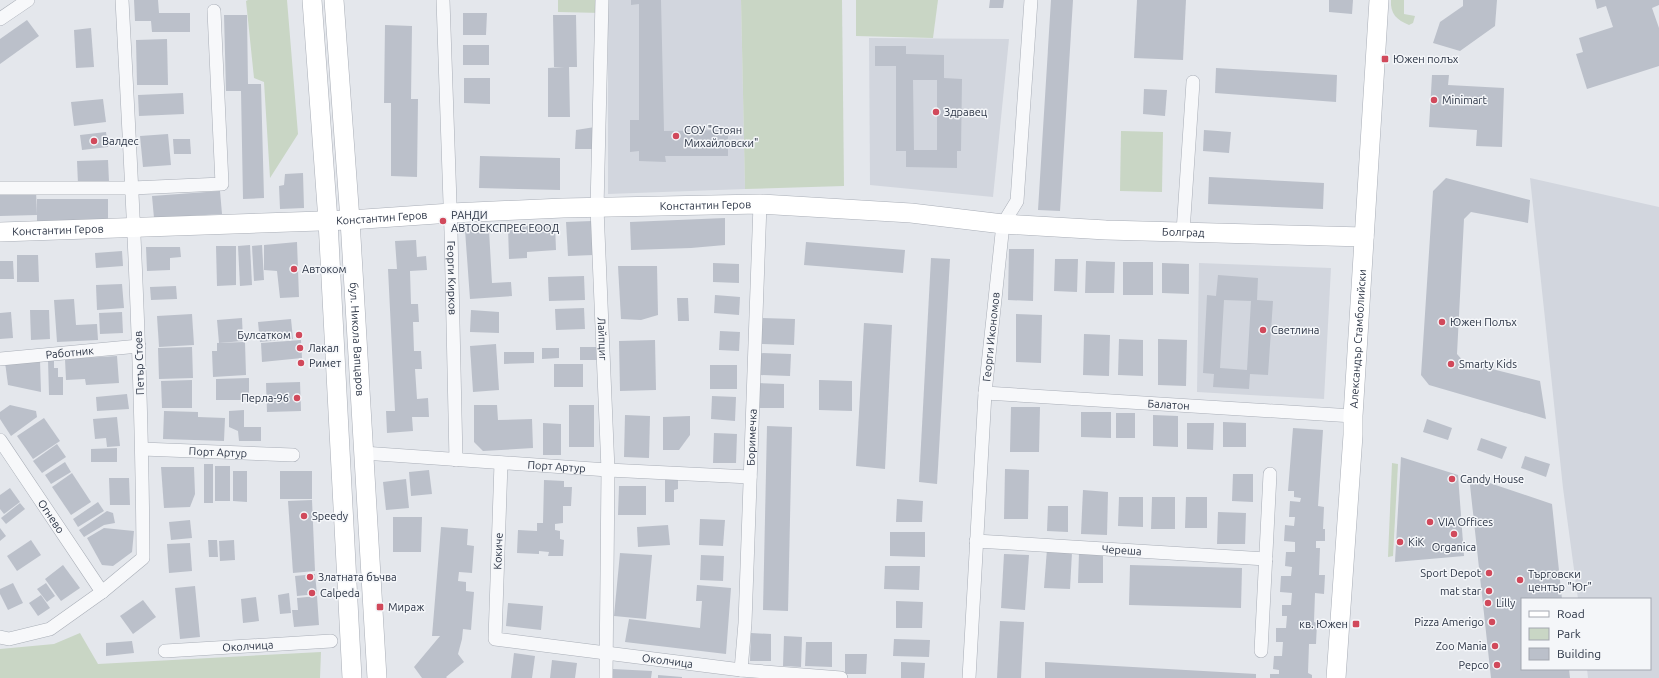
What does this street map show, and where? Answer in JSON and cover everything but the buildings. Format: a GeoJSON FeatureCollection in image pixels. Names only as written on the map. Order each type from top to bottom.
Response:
{"type":"FeatureCollection","features":[{"type":"Feature","properties":{"kind":"street"},"geometry":{"type":"LineString","coordinates":[[0,20],[28,0]]}},
{"type":"Feature","properties":{"kind":"street","name":"Петър Стоев"},"geometry":{"type":"LineString","coordinates":[[0,637],[9,638],[50,629],[102,592],[143,558],[142,449],[135,228],[122,0]]}},
{"type":"Feature","properties":{"kind":"street","name":"бул. Никола Вапцаров"},"geometry":{"type":"LineString","coordinates":[[312,0],[328,221],[352,678]]}},
{"type":"Feature","properties":{"kind":"street","name":"бул. Никола Вапцаров"},"geometry":{"type":"LineString","coordinates":[[334,0],[350,220],[377,678]]}},
{"type":"Feature","properties":{"kind":"street","name":"Георги Кирков"},"geometry":{"type":"LineString","coordinates":[[443,0],[456,460]]}},
{"type":"Feature","properties":{"kind":"street","name":"Лайпциг"},"geometry":{"type":"LineString","coordinates":[[602,0],[597,208],[608,470],[606,678]]}},
{"type":"Feature","properties":{"kind":"street","name":"Георги Икономов"},"geometry":{"type":"LineString","coordinates":[[969,678],[985,392],[1003,224],[1017,201],[1031,0]]}},
{"type":"Feature","properties":{"kind":"street","name":"Александър Стамболийски"},"geometry":{"type":"LineString","coordinates":[[1336,678],[1353,435],[1379,0]]}},
{"type":"Feature","properties":{"kind":"street"},"geometry":{"type":"LineString","coordinates":[[0,188],[132,188],[222,184],[214,12]]}},
{"type":"Feature","properties":{"kind":"street"},"geometry":{"type":"LineString","coordinates":[[1184,232],[1193,82]]}},
{"type":"Feature","properties":{"kind":"street","name":"Константин Геров"},"geometry":{"type":"LineString","coordinates":[[0,232],[328,221],[450,213],[760,204],[910,213],[1003,224]]}},
{"type":"Feature","properties":{"kind":"street","name":"Боримечка"},"geometry":{"type":"LineString","coordinates":[[741,670],[746,623],[760,204]]}},
{"type":"Feature","properties":{"kind":"street","name":"Болград"},"geometry":{"type":"LineString","coordinates":[[1003,224],[1106,230],[1364,237]]}},
{"type":"Feature","properties":{"kind":"street","name":"Работник"},"geometry":{"type":"LineString","coordinates":[[0,359],[139,346]]}},
{"type":"Feature","properties":{"kind":"street","name":"Балатон"},"geometry":{"type":"LineString","coordinates":[[985,392],[1353,416]]}},
{"type":"Feature","properties":{"kind":"street","name":"Огнево"},"geometry":{"type":"LineString","coordinates":[[0,440],[102,592]]}},
{"type":"Feature","properties":{"kind":"street","name":"Порт Артур"},"geometry":{"type":"LineString","coordinates":[[142,449],[294,455]]}},
{"type":"Feature","properties":{"kind":"street","name":"Порт Артур"},"geometry":{"type":"LineString","coordinates":[[363,453],[608,470],[750,477]]}},
{"type":"Feature","properties":{"kind":"street","name":"Кокиче"},"geometry":{"type":"LineString","coordinates":[[495,639],[502,463]]}},
{"type":"Feature","properties":{"kind":"street"},"geometry":{"type":"LineString","coordinates":[[1261,651],[1270,474]]}},
{"type":"Feature","properties":{"kind":"street","name":"Череша"},"geometry":{"type":"LineString","coordinates":[[976,542],[1266,559]]}},
{"type":"Feature","properties":{"kind":"street","name":"Околчица"},"geometry":{"type":"LineString","coordinates":[[495,639],[741,670],[841,678]]}},
{"type":"Feature","properties":{"kind":"street","name":"Околчица"},"geometry":{"type":"LineString","coordinates":[[165,651],[331,641]]}},
{"type":"Feature","properties":{"kind":"shaded area","name":"СОУ \"Стоян Михайловски\""},"geometry":{"type":"Polygon","coordinates":[[[608,0],[741,0],[745,189],[608,194],[608,0]]]}},
{"type":"Feature","properties":{"kind":"shaded area","name":"Здравец"},"geometry":{"type":"Polygon","coordinates":[[[869,38],[1009,39],[993,197],[870,185],[869,38]]]}},
{"type":"Feature","properties":{"kind":"shaded area"},"geometry":{"type":"Polygon","coordinates":[[[1530,178],[1659,207],[1659,678],[1588,678],[1587,670],[1651,670],[1651,598],[1578,598],[1563,488],[1530,178]]]}},
{"type":"Feature","properties":{"kind":"shaded area","name":"Светлина"},"geometry":{"type":"Polygon","coordinates":[[[1199,263],[1331,268],[1324,399],[1197,392],[1199,263]]]}},
{"type":"Feature","properties":{"kind":"green space"},"geometry":{"type":"Polygon","coordinates":[[[287,0],[298,134],[270,178],[264,82],[254,78],[246,1],[287,0]]]}},
{"type":"Feature","properties":{"kind":"green space"},"geometry":{"type":"Polygon","coordinates":[[[558,0],[602,0],[602,13],[558,12],[558,0]]]}},
{"type":"Feature","properties":{"kind":"green space"},"geometry":{"type":"Polygon","coordinates":[[[741,0],[842,0],[844,186],[745,189],[741,0]]]}},
{"type":"Feature","properties":{"kind":"green space"},"geometry":{"type":"Polygon","coordinates":[[[856,0],[938,0],[933,38],[856,36],[856,0]]]}},
{"type":"Feature","properties":{"kind":"green space"},"geometry":{"type":"Polygon","coordinates":[[[1391,0],[1404,0],[1404,14],[1415,16],[1413,23],[1409,25],[1395,16],[1391,5],[1391,0]]]}},
{"type":"Feature","properties":{"kind":"green space"},"geometry":{"type":"Polygon","coordinates":[[[1121,131],[1163,132],[1162,192],[1120,191],[1121,131]]]}},
{"type":"Feature","properties":{"kind":"green space"},"geometry":{"type":"Polygon","coordinates":[[[1392,463],[1398,464],[1393,556],[1388,557],[1392,463]]]}},
{"type":"Feature","properties":{"kind":"green space"},"geometry":{"type":"Polygon","coordinates":[[[80,633],[98,664],[321,652],[320,678],[0,678],[0,649],[54,644],[80,633]]]}},
{"type":"Feature","properties":{"kind":"place","name":"Южен полъх"},"geometry":{"type":"Point","coordinates":[1385,59]}},
{"type":"Feature","properties":{"kind":"place","name":"Minimart"},"geometry":{"type":"Point","coordinates":[1434,100]}},
{"type":"Feature","properties":{"kind":"place","name":"Здравец"},"geometry":{"type":"Point","coordinates":[936,112]}},
{"type":"Feature","properties":{"kind":"place","name":"СОУ \"Стоян Михайловски\""},"geometry":{"type":"Point","coordinates":[676,136]}},
{"type":"Feature","properties":{"kind":"place","name":"Валдес"},"geometry":{"type":"Point","coordinates":[94,141]}},
{"type":"Feature","properties":{"kind":"place","name":"РАНДИ АВТОЕКСПРЕС ЕООД"},"geometry":{"type":"Point","coordinates":[443,221]}},
{"type":"Feature","properties":{"kind":"place","name":"Автоком"},"geometry":{"type":"Point","coordinates":[294,269]}},
{"type":"Feature","properties":{"kind":"place","name":"Южен Полъх"},"geometry":{"type":"Point","coordinates":[1442,322]}},
{"type":"Feature","properties":{"kind":"place","name":"Светлина"},"geometry":{"type":"Point","coordinates":[1263,330]}},
{"type":"Feature","properties":{"kind":"place","name":"Булсатком"},"geometry":{"type":"Point","coordinates":[299,335]}},
{"type":"Feature","properties":{"kind":"place","name":"Лакал"},"geometry":{"type":"Point","coordinates":[300,348]}},
{"type":"Feature","properties":{"kind":"place","name":"Римет"},"geometry":{"type":"Point","coordinates":[301,363]}},
{"type":"Feature","properties":{"kind":"place","name":"Smarty Kids"},"geometry":{"type":"Point","coordinates":[1451,364]}},
{"type":"Feature","properties":{"kind":"place","name":"Перла-96"},"geometry":{"type":"Point","coordinates":[297,398]}},
{"type":"Feature","properties":{"kind":"place","name":"Candy House"},"geometry":{"type":"Point","coordinates":[1452,479]}},
{"type":"Feature","properties":{"kind":"place","name":"Speedy"},"geometry":{"type":"Point","coordinates":[304,516]}},
{"type":"Feature","properties":{"kind":"place","name":"VIA Offices"},"geometry":{"type":"Point","coordinates":[1430,522]}},
{"type":"Feature","properties":{"kind":"place","name":"Organica"},"geometry":{"type":"Point","coordinates":[1454,534]}},
{"type":"Feature","properties":{"kind":"place","name":"KiK"},"geometry":{"type":"Point","coordinates":[1400,542]}},
{"type":"Feature","properties":{"kind":"place","name":"Sport Depot"},"geometry":{"type":"Point","coordinates":[1489,573]}},
{"type":"Feature","properties":{"kind":"place","name":"Златната бъчва"},"geometry":{"type":"Point","coordinates":[310,577]}},
{"type":"Feature","properties":{"kind":"place","name":"Търговски център \"Юг\""},"geometry":{"type":"Point","coordinates":[1520,580]}},
{"type":"Feature","properties":{"kind":"place","name":"mat star"},"geometry":{"type":"Point","coordinates":[1489,591]}},
{"type":"Feature","properties":{"kind":"place","name":"Calpeda"},"geometry":{"type":"Point","coordinates":[312,593]}},
{"type":"Feature","properties":{"kind":"place","name":"Lilly"},"geometry":{"type":"Point","coordinates":[1488,603]}},
{"type":"Feature","properties":{"kind":"place","name":"Мираж"},"geometry":{"type":"Point","coordinates":[380,607]}},
{"type":"Feature","properties":{"kind":"place","name":"Pizza Amerigo"},"geometry":{"type":"Point","coordinates":[1492,622]}},
{"type":"Feature","properties":{"kind":"place","name":"кв. Южен"},"geometry":{"type":"Point","coordinates":[1356,624]}},
{"type":"Feature","properties":{"kind":"place","name":"Zoo Mania"},"geometry":{"type":"Point","coordinates":[1495,646]}},
{"type":"Feature","properties":{"kind":"place","name":"Pepco"},"geometry":{"type":"Point","coordinates":[1497,665]}}]}
